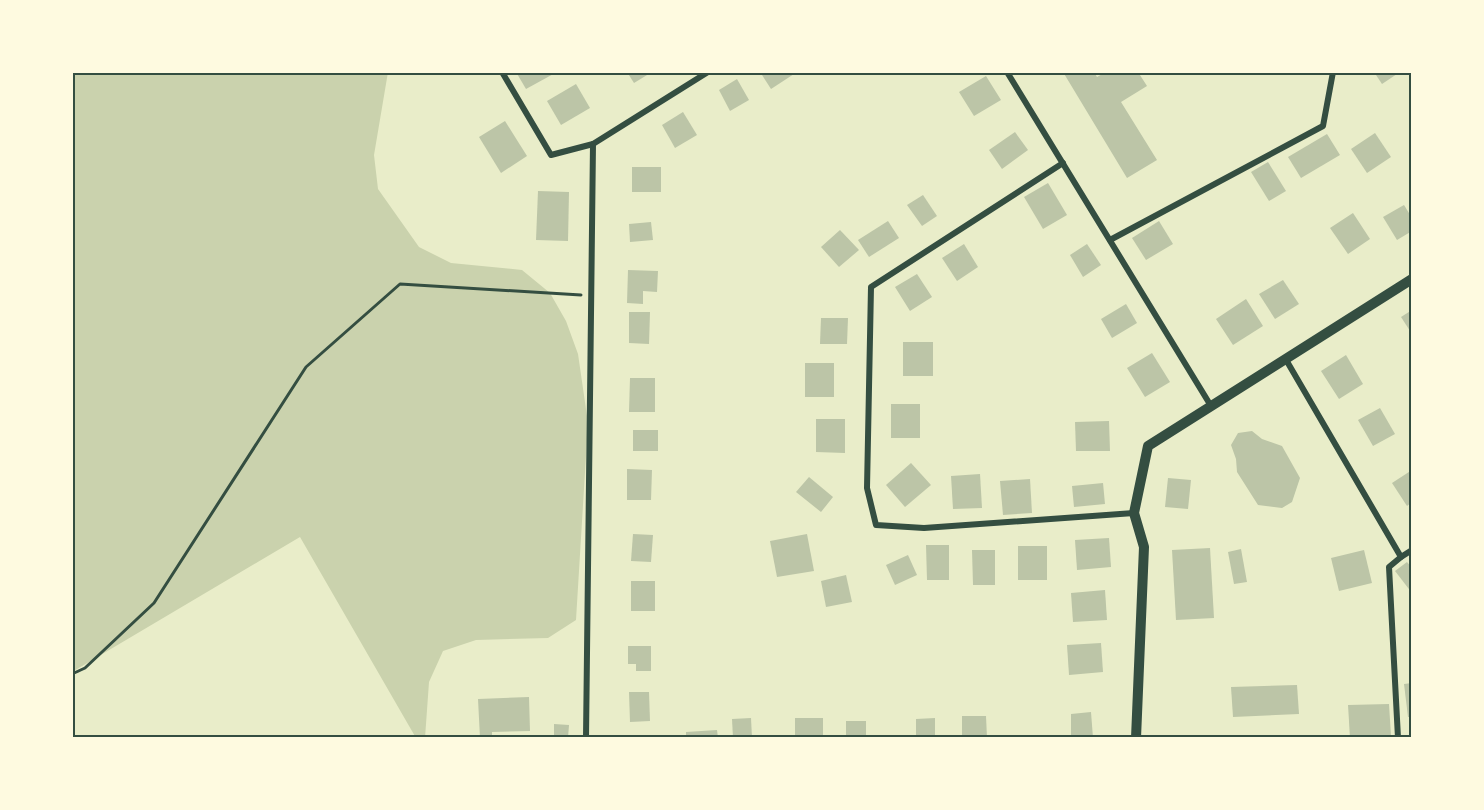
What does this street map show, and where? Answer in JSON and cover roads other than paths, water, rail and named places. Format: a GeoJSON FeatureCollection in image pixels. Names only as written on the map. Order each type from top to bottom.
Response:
{"type":"FeatureCollection","features":[{"type":"Feature","properties":{"kind":"street"},"geometry":{"type":"LineString","coordinates":[[502,72],[551,154],[593,144],[708,72]]}},
{"type":"Feature","properties":{"kind":"street"},"geometry":{"type":"LineString","coordinates":[[1008,72],[1211,406]]}},
{"type":"Feature","properties":{"kind":"street"},"geometry":{"type":"LineString","coordinates":[[1110,240],[1323,126],[1333,72]]}},
{"type":"Feature","properties":{"kind":"street"},"geometry":{"type":"LineString","coordinates":[[586,738],[593,144]]}},
{"type":"Feature","properties":{"kind":"street"},"geometry":{"type":"LineString","coordinates":[[1063,163],[871,287],[867,489],[876,525],[924,528],[1134,513]]}},
{"type":"Feature","properties":{"kind":"street"},"geometry":{"type":"LineString","coordinates":[[1136,738],[1144,547],[1134,513],[1148,446],[1412,279]]}},
{"type":"Feature","properties":{"kind":"street"},"geometry":{"type":"LineString","coordinates":[[1285,358],[1401,557]]}},
{"type":"Feature","properties":{"kind":"street"},"geometry":{"type":"LineString","coordinates":[[1398,738],[1389,567],[1412,550]]}}]}
